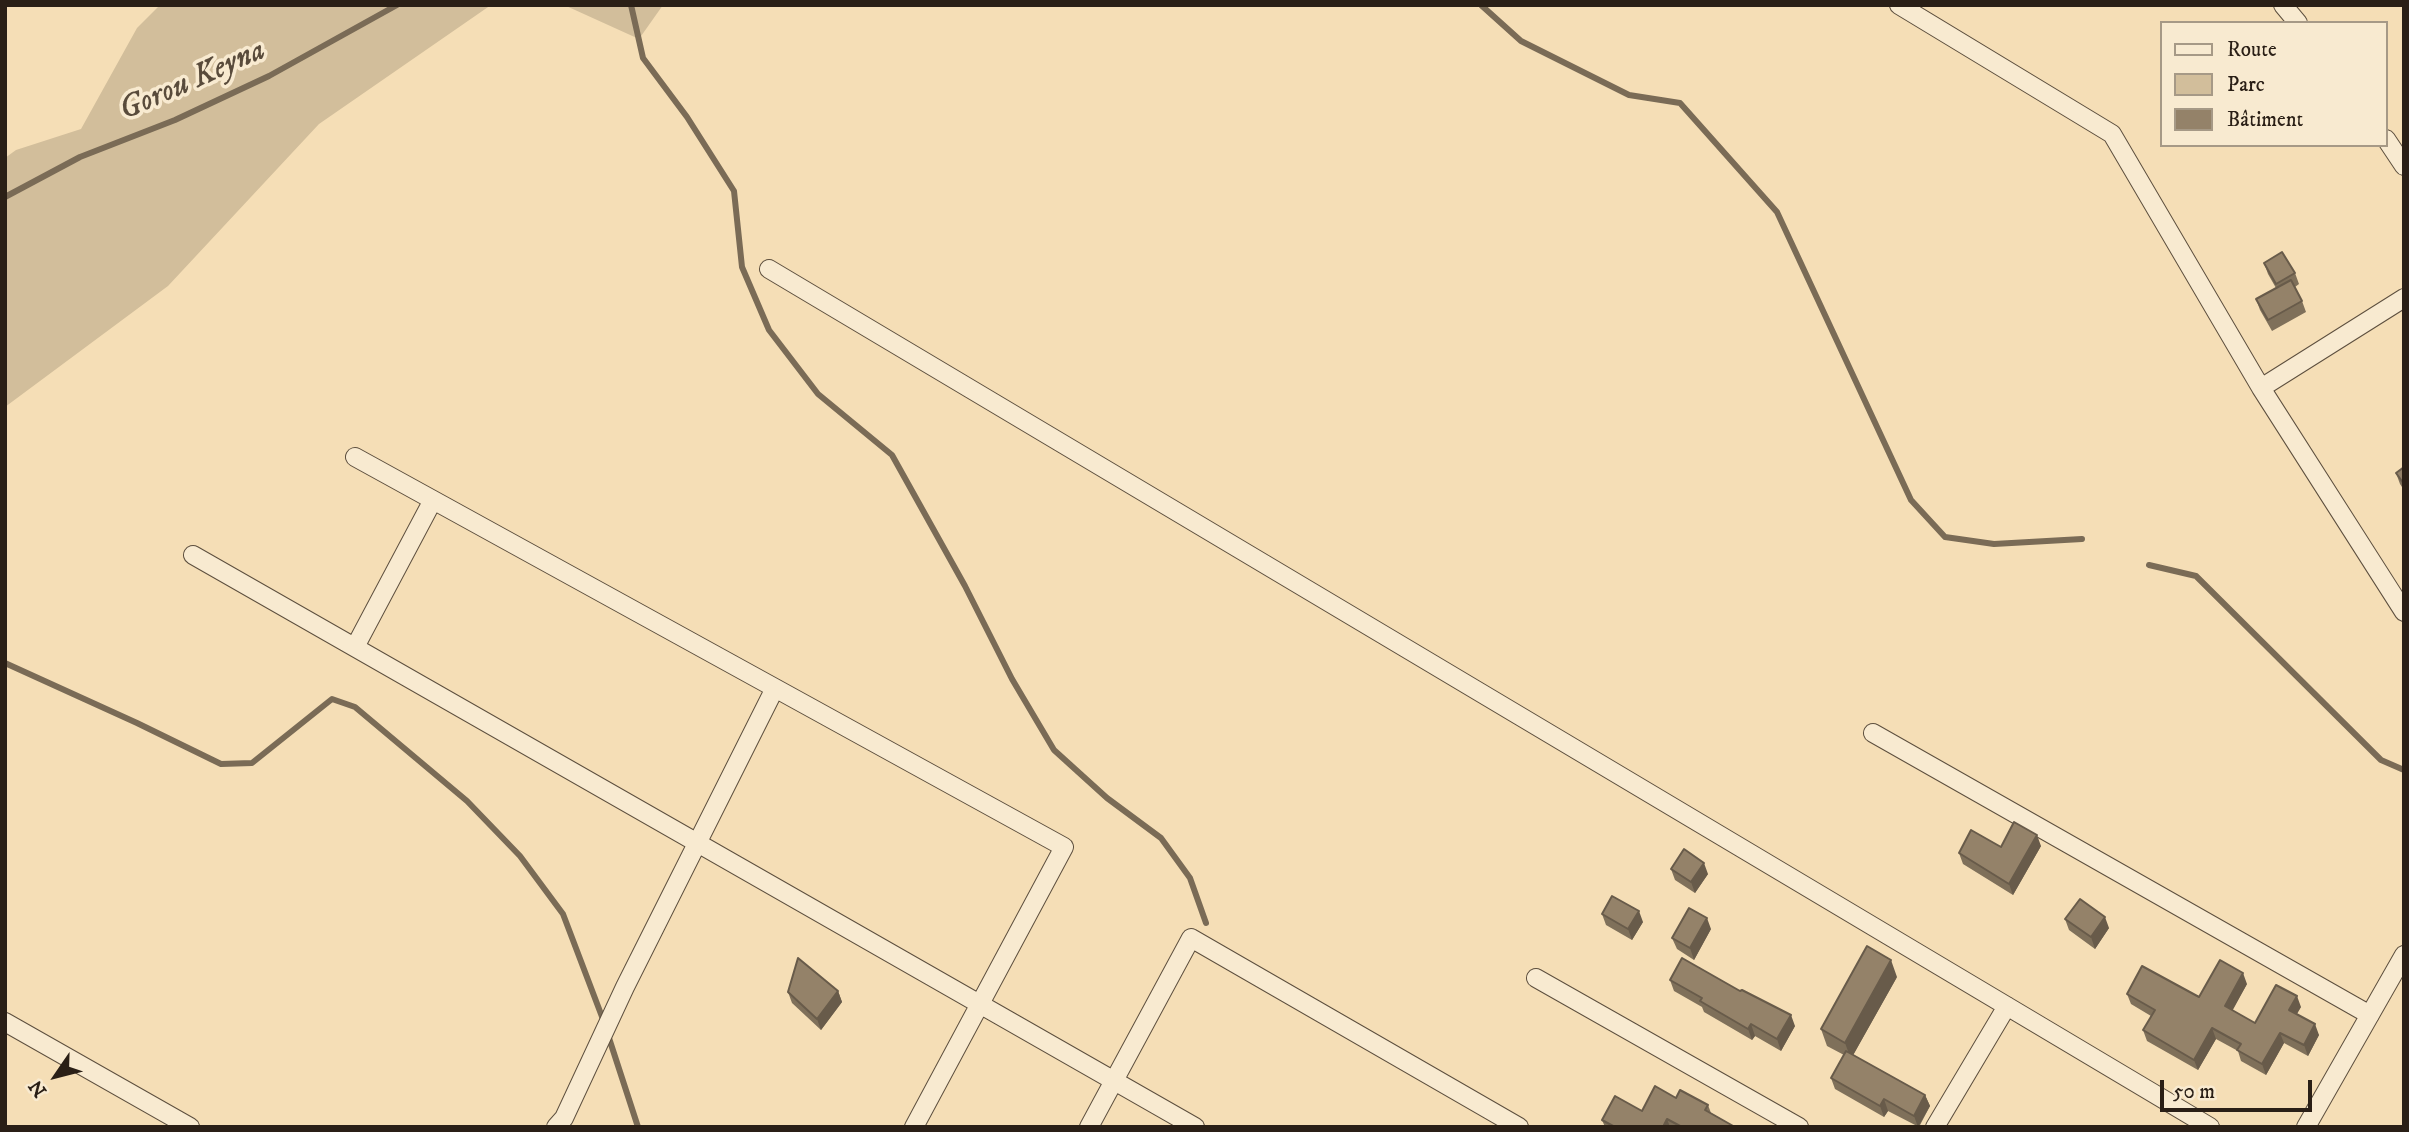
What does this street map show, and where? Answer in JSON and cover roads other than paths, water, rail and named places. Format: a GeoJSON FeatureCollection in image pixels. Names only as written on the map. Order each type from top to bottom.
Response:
{"type":"FeatureCollection","features":[{"type":"Feature","properties":{"kind":"street"},"geometry":{"type":"LineString","coordinates":[[1899,5],[2112,134],[2261,388],[2404,612]]}},
{"type":"Feature","properties":{"kind":"street"},"geometry":{"type":"LineString","coordinates":[[2283,5],[2296,21]]}},
{"type":"Feature","properties":{"kind":"street"},"geometry":{"type":"LineString","coordinates":[[2388,142],[2404,166]]}},
{"type":"Feature","properties":{"kind":"street"},"geometry":{"type":"LineString","coordinates":[[769,269],[2210,1127]]}},
{"type":"Feature","properties":{"kind":"street"},"geometry":{"type":"LineString","coordinates":[[2261,388],[2404,298]]}},
{"type":"Feature","properties":{"kind":"street"},"geometry":{"type":"LineString","coordinates":[[355,457],[1065,847],[914,1127]]}},
{"type":"Feature","properties":{"kind":"street"},"geometry":{"type":"LineString","coordinates":[[355,647],[433,500]]}},
{"type":"Feature","properties":{"kind":"street"},"geometry":{"type":"LineString","coordinates":[[193,555],[1195,1127]]}},
{"type":"Feature","properties":{"kind":"street"},"geometry":{"type":"LineString","coordinates":[[556,1127],[564,1118],[625,986],[775,688]]}},
{"type":"Feature","properties":{"kind":"street"},"geometry":{"type":"LineString","coordinates":[[1873,733],[2370,1015]]}},
{"type":"Feature","properties":{"kind":"street"},"geometry":{"type":"LineString","coordinates":[[1089,1127],[1191,938],[1519,1127]]}},
{"type":"Feature","properties":{"kind":"street"},"geometry":{"type":"LineString","coordinates":[[2306,1127],[2404,955]]}},
{"type":"Feature","properties":{"kind":"street"},"geometry":{"type":"LineString","coordinates":[[1536,978],[1799,1127]]}},
{"type":"Feature","properties":{"kind":"street"},"geometry":{"type":"LineString","coordinates":[[1935,1127],[2007,1006]]}},
{"type":"Feature","properties":{"kind":"street"},"geometry":{"type":"LineString","coordinates":[[5,1022],[190,1127]]}},
{"type":"Feature","properties":{"kind":"waterway","name":"Gorou Keyna"},"geometry":{"type":"LineString","coordinates":[[5,197],[80,157],[175,120],[269,76],[397,5]]}},
{"type":"Feature","properties":{"kind":"waterway"},"geometry":{"type":"LineString","coordinates":[[631,5],[643,58],[687,117],[734,191],[742,267],[769,330],[818,394],[892,455],[965,586],[1012,679],[1054,750],[1107,798],[1161,838],[1190,878],[1206,923]]}},
{"type":"Feature","properties":{"kind":"waterway"},"geometry":{"type":"LineString","coordinates":[[1481,5],[1521,41],[1629,95],[1680,103],[1777,212],[1911,500],[1945,537],[1994,544],[2082,539]]}},
{"type":"Feature","properties":{"kind":"waterway"},"geometry":{"type":"LineString","coordinates":[[2149,565],[2196,576],[2381,760],[2404,770]]}},
{"type":"Feature","properties":{"kind":"waterway"},"geometry":{"type":"LineString","coordinates":[[5,663],[221,764],[252,763],[332,699],[355,707],[467,801],[520,856],[563,914],[604,1022]]}},
{"type":"Feature","properties":{"kind":"waterway"},"geometry":{"type":"LineString","coordinates":[[608,1035],[638,1127]]}}]}
